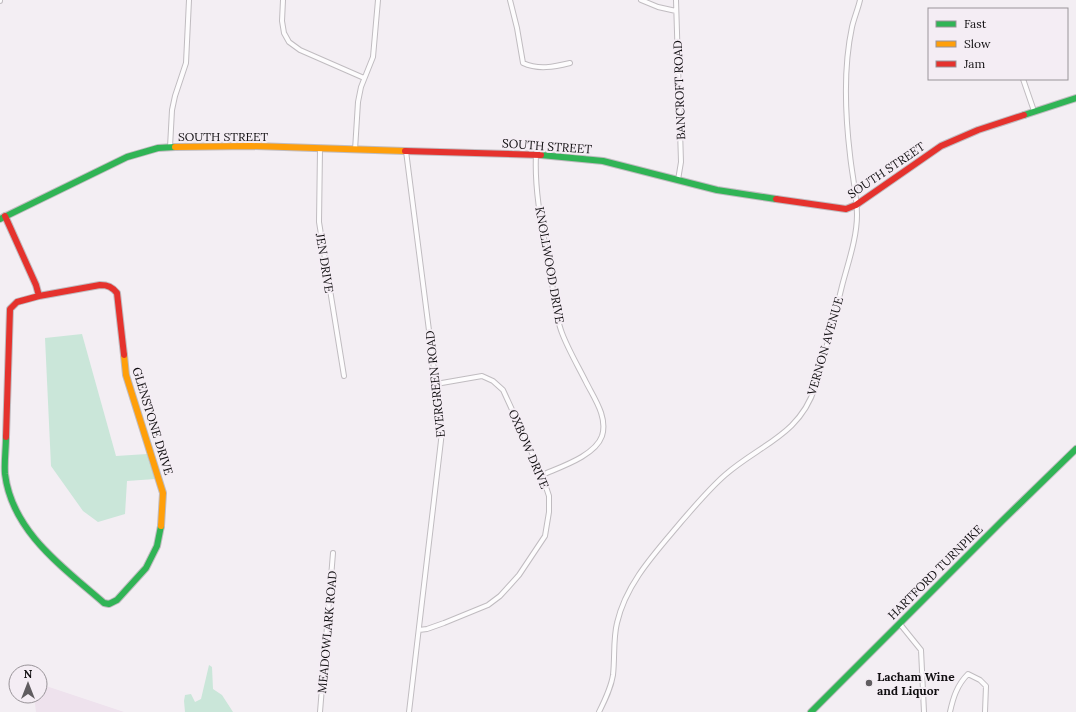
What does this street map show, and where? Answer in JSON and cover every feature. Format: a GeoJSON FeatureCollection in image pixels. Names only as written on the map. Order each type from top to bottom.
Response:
{"type":"FeatureCollection","features":[{"type":"Feature","properties":{"kind":"street"},"geometry":{"type":"LineString","coordinates":[[170,147],[172,110],[175,96],[186,64],[188,0]]}},
{"type":"Feature","properties":{"kind":"street"},"geometry":{"type":"LineString","coordinates":[[284,0],[282,21],[284,33],[289,42],[300,50],[364,78]]}},
{"type":"Feature","properties":{"kind":"street"},"geometry":{"type":"LineString","coordinates":[[355,150],[360,87],[373,57],[375,48],[378,0]]}},
{"type":"Feature","properties":{"kind":"street"},"geometry":{"type":"LineString","coordinates":[[510,0],[523,63],[531,66],[554,67],[570,63]]}},
{"type":"Feature","properties":{"kind":"street"},"geometry":{"type":"LineString","coordinates":[[641,0],[658,7],[676,11]]}},
{"type":"Feature","properties":{"kind":"street","name":"BANCROFT ROAD"},"geometry":{"type":"LineString","coordinates":[[676,0],[681,162],[678,180]]}},
{"type":"Feature","properties":{"kind":"street","name":"VERNON AVENUE"},"geometry":{"type":"LineString","coordinates":[[599,712],[608,695],[613,676],[616,625],[621,606],[631,586],[657,551],[699,502],[726,474],[782,435],[795,422],[806,408],[814,389],[845,276],[857,217],[847,129],[846,96],[847,62],[852,25],[860,0]]}},
{"type":"Feature","properties":{"kind":"street"},"geometry":{"type":"LineString","coordinates":[[1023,80],[1034,111]]}},
{"type":"Feature","properties":{"kind":"street","name":"SOUTH STREET"},"geometry":{"type":"LineString","coordinates":[[3,217],[127,157],[144,151],[170,147],[251,146],[536,155],[603,161],[717,190],[846,209],[856,205],[941,146],[978,130],[1076,98]]}},
{"type":"Feature","properties":{"kind":"street","name":"JEN DRIVE"},"geometry":{"type":"LineString","coordinates":[[320,148],[319,222],[344,376]]}},
{"type":"Feature","properties":{"kind":"street","name":"EVERGREEN ROAD"},"geometry":{"type":"LineString","coordinates":[[406,151],[442,432],[409,712]]}},
{"type":"Feature","properties":{"kind":"street","name":"KNOLLWOOD DRIVE"},"geometry":{"type":"LineString","coordinates":[[536,155],[537,194],[561,332],[597,402],[602,414],[603,425],[602,436],[596,447],[585,455],[542,475]]}},
{"type":"Feature","properties":{"kind":"street"},"geometry":{"type":"LineString","coordinates":[[3,217],[36,285],[39,296]]}},
{"type":"Feature","properties":{"kind":"street","name":"GLENSTONE DRIVE"},"geometry":{"type":"LineString","coordinates":[[100,284],[113,288],[117,293],[126,376],[163,493],[162,519],[157,546],[153,555],[146,568],[117,600],[109,604],[104,603],[43,549],[20,519],[8,490],[5,473],[10,308],[17,302],[39,296],[100,284]]}},
{"type":"Feature","properties":{"kind":"street","name":"OXBOW DRIVE"},"geometry":{"type":"LineString","coordinates":[[419,630],[444,623],[488,605],[500,596],[519,575],[545,536],[547,526],[549,496],[542,475],[503,390],[493,381],[482,376],[436,384]]}},
{"type":"Feature","properties":{"kind":"street","name":"HARTFORD TURNPIKE"},"geometry":{"type":"LineString","coordinates":[[812,712],[1007,515],[1076,449]]}},
{"type":"Feature","properties":{"kind":"street","name":"MEADOWLARK ROAD"},"geometry":{"type":"LineString","coordinates":[[320,712],[333,553]]}},
{"type":"Feature","properties":{"kind":"street"},"geometry":{"type":"LineString","coordinates":[[900,624],[921,650],[924,712]]}},
{"type":"Feature","properties":{"kind":"street"},"geometry":{"type":"LineString","coordinates":[[950,712],[954,695],[962,680],[968,674],[980,680],[986,686],[985,712]]}},
{"type":"Feature","properties":{"kind":"shaded area"},"geometry":{"type":"Polygon","coordinates":[[[48,687],[124,712],[36,712],[35,704],[48,704],[48,687]]]}},
{"type":"Feature","properties":{"kind":"green space"},"geometry":{"type":"Polygon","coordinates":[[[82,334],[116,456],[147,454],[155,479],[127,481],[125,514],[98,522],[83,511],[51,466],[45,338],[82,334]]]}},
{"type":"Feature","properties":{"kind":"green space"},"geometry":{"type":"Polygon","coordinates":[[[209,665],[212,667],[213,689],[222,695],[233,712],[185,712],[185,695],[191,694],[195,702],[201,699],[209,665]]]}},
{"type":"Feature","properties":{"kind":"traffic: fast"},"geometry":{"type":"LineString","coordinates":[[1024,115],[1076,98]]}},
{"type":"Feature","properties":{"kind":"traffic: fast"},"geometry":{"type":"LineString","coordinates":[[0,219],[127,157],[158,148],[175,147]]}},
{"type":"Feature","properties":{"kind":"traffic: fast"},"geometry":{"type":"LineString","coordinates":[[541,155],[603,161],[717,190],[776,199]]}},
{"type":"Feature","properties":{"kind":"traffic: fast"},"geometry":{"type":"LineString","coordinates":[[6,437],[5,474],[10,495],[18,514],[42,547],[104,603],[109,604],[117,600],[146,568],[157,546],[161,526]]}},
{"type":"Feature","properties":{"kind":"traffic: fast"},"geometry":{"type":"LineString","coordinates":[[811,712],[1076,449]]}},
{"type":"Feature","properties":{"kind":"traffic: slow"},"geometry":{"type":"LineString","coordinates":[[175,147],[251,146],[405,151]]}},
{"type":"Feature","properties":{"kind":"traffic: slow"},"geometry":{"type":"LineString","coordinates":[[124,355],[126,375],[163,493],[161,526]]}},
{"type":"Feature","properties":{"kind":"traffic: jam"},"geometry":{"type":"LineString","coordinates":[[776,199],[846,209],[856,205],[941,146],[978,130],[1024,115]]}},
{"type":"Feature","properties":{"kind":"traffic: jam"},"geometry":{"type":"LineString","coordinates":[[405,151],[541,155]]}},
{"type":"Feature","properties":{"kind":"traffic: jam"},"geometry":{"type":"LineString","coordinates":[[5,216],[36,285],[39,296],[100,285],[110,287],[117,293],[124,355]]}},
{"type":"Feature","properties":{"kind":"traffic: jam"},"geometry":{"type":"LineString","coordinates":[[6,437],[10,309],[17,302],[39,296]]}},
{"type":"Feature","properties":{"kind":"place","name":"Lacham Wine and Liquor"},"geometry":{"type":"Point","coordinates":[869,683]}}]}
